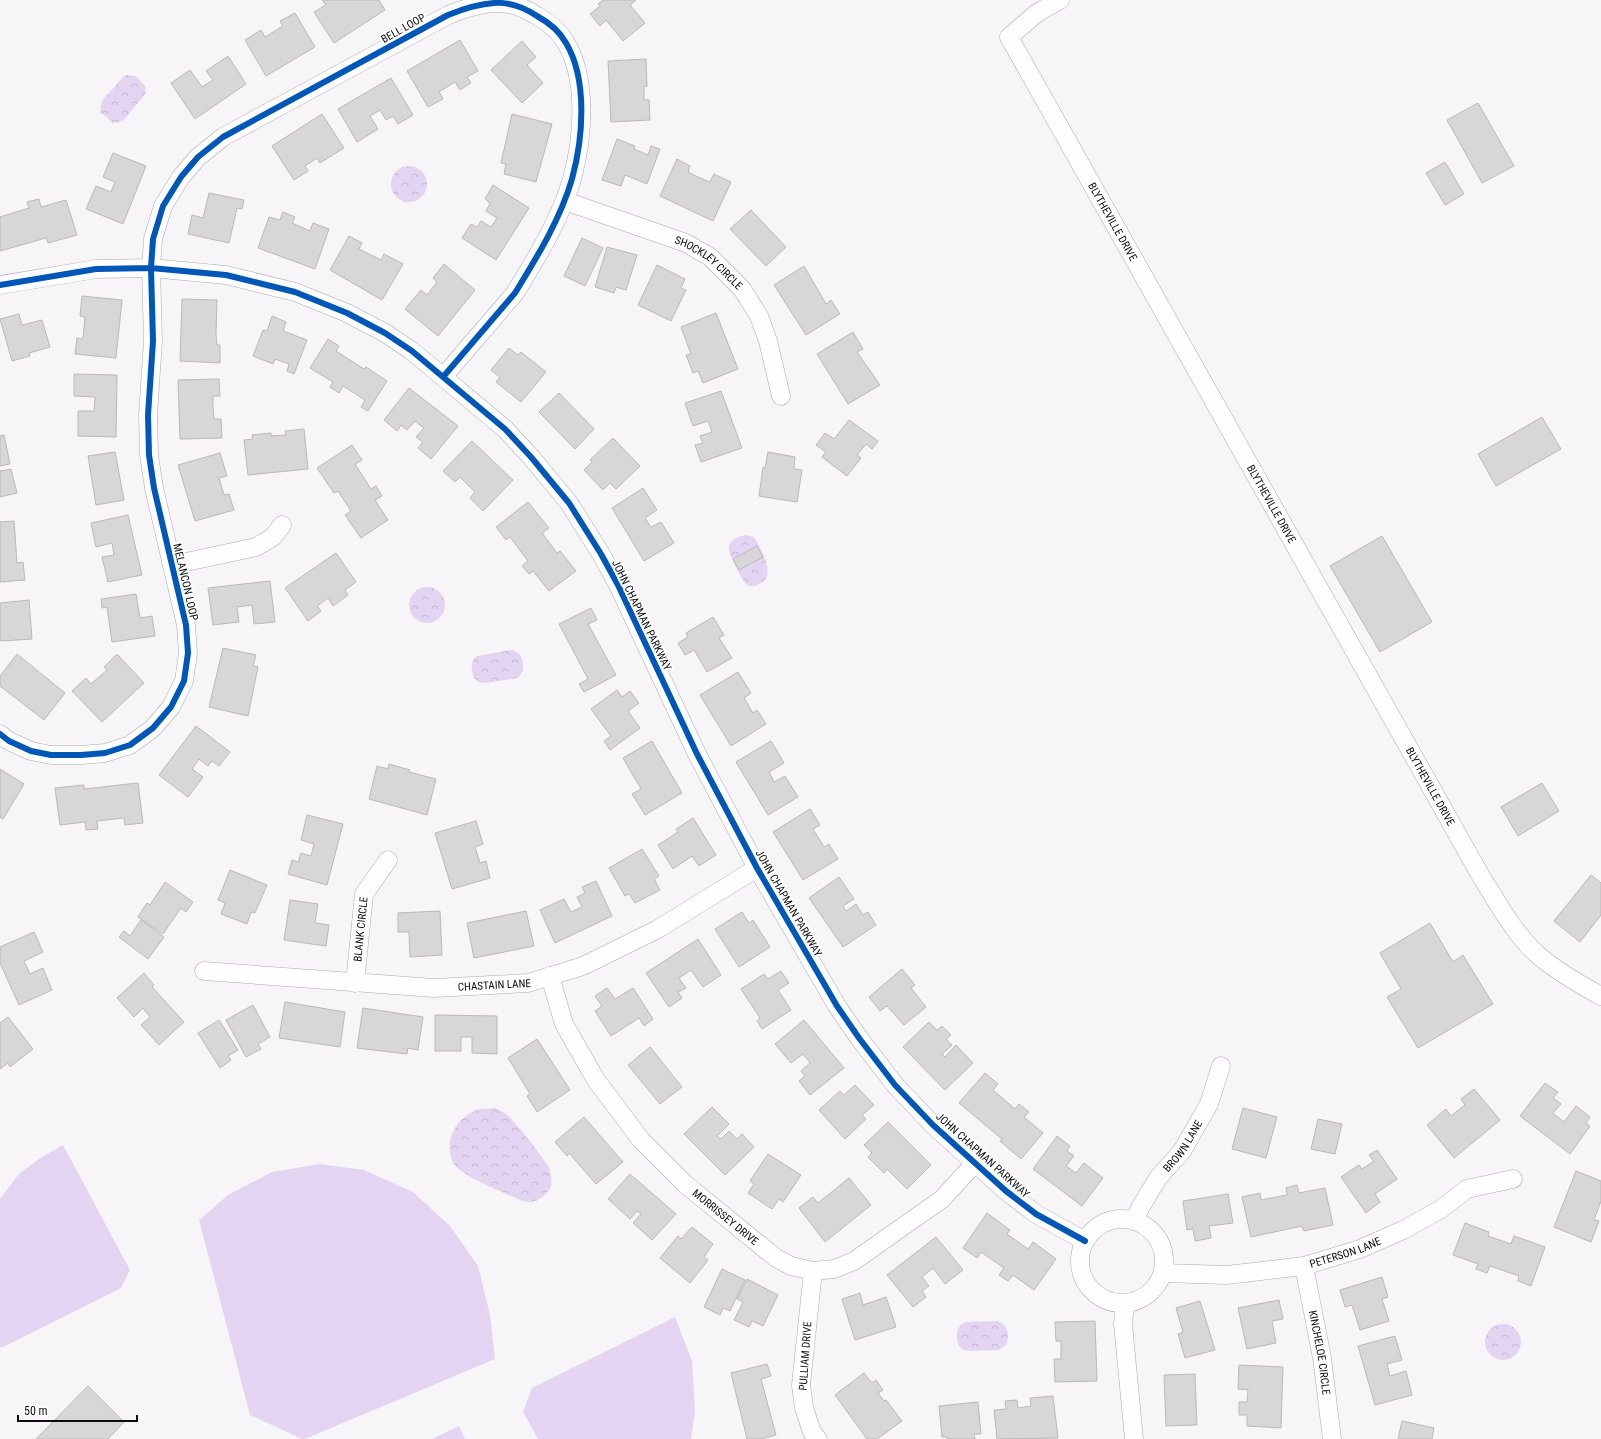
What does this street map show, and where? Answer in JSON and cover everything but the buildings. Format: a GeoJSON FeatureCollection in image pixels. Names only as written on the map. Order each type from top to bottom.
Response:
{"type":"FeatureCollection","features":[{"type":"Feature","properties":{"kind":"street","name":"BLYTHEVILLE DRIVE"},"geometry":{"type":"LineString","coordinates":[[1060,0],[1037,13],[1008,37],[1482,878],[1513,926],[1538,955],[1568,977],[1601,996]]}},
{"type":"Feature","properties":{"kind":"street","name":"BELL LOOP"},"geometry":{"type":"LineString","coordinates":[[151,268],[153,239],[163,206],[181,178],[198,157],[223,137],[448,15],[470,6],[496,3],[512,4],[532,12],[545,20],[566,42],[580,87],[581,117],[578,154],[565,201],[543,247],[515,293],[443,377]]}},
{"type":"Feature","properties":{"kind":"street","name":"SHOCKLEY CIRCLE"},"geometry":{"type":"LineString","coordinates":[[565,201],[686,243],[710,257],[742,288],[759,316],[768,341],[781,396]]}},
{"type":"Feature","properties":{"kind":"street","name":"JOHN CHAPMAN PARKWAY"},"geometry":{"type":"LineString","coordinates":[[0,285],[96,268],[151,268],[226,275],[294,292],[347,313],[385,333],[412,351],[505,429],[531,456],[569,503],[601,554],[618,585],[697,754],[757,868],[837,1006],[859,1038],[895,1085],[933,1125],[975,1163],[1036,1214],[1085,1241]]}},
{"type":"Feature","properties":{"kind":"street","name":"MELANCON LOOP"},"geometry":{"type":"LineString","coordinates":[[0,734],[9,741],[31,751],[51,755],[106,753],[130,745],[153,728],[171,707],[184,681],[188,653],[186,625],[154,488],[149,455],[148,415],[153,341],[151,268]]}},
{"type":"Feature","properties":{"kind":"street"},"geometry":{"type":"LineString","coordinates":[[172,565],[256,547],[273,537],[282,525]]}},
{"type":"Feature","properties":{"kind":"street","name":"BLANK CIRCLE"},"geometry":{"type":"LineString","coordinates":[[355,983],[364,894],[388,860]]}},
{"type":"Feature","properties":{"kind":"street","name":"CHASTAIN LANE"},"geometry":{"type":"LineString","coordinates":[[204,971],[434,988],[528,983],[583,966],[658,929],[757,868]]}},
{"type":"Feature","properties":{"kind":"street","name":"MORRISSEY DRIVE"},"geometry":{"type":"LineString","coordinates":[[550,976],[564,1024],[596,1080],[641,1140],[685,1184],[776,1258],[791,1266],[813,1271],[834,1269],[854,1261],[942,1199],[975,1163]]}},
{"type":"Feature","properties":{"kind":"street","name":"BROWN LANE"},"geometry":{"type":"LineString","coordinates":[[1134,1221],[1158,1178],[1182,1150],[1209,1104],[1221,1066]]}},
{"type":"Feature","properties":{"kind":"street","name":"PETERSON LANE"},"geometry":{"type":"LineString","coordinates":[[1163,1273],[1227,1275],[1304,1266],[1360,1249],[1403,1230],[1441,1209],[1467,1189],[1513,1179]]}},
{"type":"Feature","properties":{"kind":"street"},"geometry":{"type":"LineString","coordinates":[[1122,1219],[1134,1221],[1147,1227],[1158,1239],[1164,1253],[1163,1273],[1156,1287],[1145,1297],[1125,1304],[1114,1303],[1100,1298],[1087,1285],[1081,1272],[1080,1255],[1085,1241],[1101,1224],[1122,1219]]}},
{"type":"Feature","properties":{"kind":"street","name":"KINCHELOE CIRCLE"},"geometry":{"type":"LineString","coordinates":[[1304,1266],[1322,1358],[1332,1439]]}},
{"type":"Feature","properties":{"kind":"street","name":"PULLIAM DRIVE"},"geometry":{"type":"LineString","coordinates":[[813,1271],[802,1385],[804,1408],[812,1432],[818,1439]]}},
{"type":"Feature","properties":{"kind":"street"},"geometry":{"type":"LineString","coordinates":[[1125,1304],[1123,1324],[1134,1439]]}},
{"type":"Feature","properties":{"kind":"green space"},"geometry":{"type":"Polygon","coordinates":[[[126,75],[136,76],[145,86],[146,93],[124,120],[113,123],[100,112],[102,101],[126,75]]]}},
{"type":"Feature","properties":{"kind":"green space"},"geometry":{"type":"Polygon","coordinates":[[[409,166],[422,171],[427,184],[422,197],[409,202],[396,197],[391,184],[396,171],[409,166]]]}},
{"type":"Feature","properties":{"kind":"green space"},"geometry":{"type":"Polygon","coordinates":[[[746,535],[753,537],[756,540],[768,569],[766,579],[755,586],[747,585],[744,582],[729,552],[731,541],[746,535]]]}},
{"type":"Feature","properties":{"kind":"green space"},"geometry":{"type":"Polygon","coordinates":[[[427,587],[440,592],[445,605],[440,618],[427,623],[414,618],[409,605],[414,592],[427,587]]]}},
{"type":"Feature","properties":{"kind":"green space"},"geometry":{"type":"Polygon","coordinates":[[[512,650],[519,654],[523,662],[523,670],[518,678],[485,683],[479,682],[474,678],[472,666],[473,661],[477,656],[512,650]]]}},
{"type":"Feature","properties":{"kind":"green space"},"geometry":{"type":"Polygon","coordinates":[[[495,1108],[506,1114],[516,1124],[548,1166],[551,1176],[551,1187],[545,1195],[536,1201],[527,1202],[521,1200],[474,1179],[458,1169],[454,1164],[451,1156],[450,1140],[457,1125],[469,1113],[481,1109],[495,1108]]]}},
{"type":"Feature","properties":{"kind":"green space"},"geometry":{"type":"Polygon","coordinates":[[[63,1145],[130,1270],[121,1288],[1,1348],[0,1199],[19,1174],[39,1159],[63,1145]]]}},
{"type":"Feature","properties":{"kind":"green space"},"geometry":{"type":"Polygon","coordinates":[[[320,1164],[364,1170],[413,1192],[450,1226],[478,1266],[490,1315],[495,1359],[302,1439],[250,1415],[199,1220],[228,1195],[272,1172],[320,1164]]]}},
{"type":"Feature","properties":{"kind":"green space"},"geometry":{"type":"Polygon","coordinates":[[[675,1317],[692,1361],[695,1411],[691,1439],[538,1439],[523,1412],[532,1388],[675,1317]]]}},
{"type":"Feature","properties":{"kind":"green space"},"geometry":{"type":"Polygon","coordinates":[[[966,1322],[1001,1322],[1006,1327],[1008,1333],[1007,1344],[999,1350],[967,1351],[959,1346],[957,1332],[960,1325],[966,1322]]]}},
{"type":"Feature","properties":{"kind":"green space"},"geometry":{"type":"Polygon","coordinates":[[[1503,1324],[1516,1329],[1521,1342],[1516,1355],[1503,1360],[1490,1355],[1485,1342],[1490,1329],[1503,1324]]]}},
{"type":"Feature","properties":{"kind":"green space"},"geometry":{"type":"Polygon","coordinates":[[[459,1426],[465,1439],[432,1439],[459,1426]]]}},
{"type":"Feature","properties":{"kind":"cycle path"},"geometry":{"type":"LineString","coordinates":[[0,734],[9,741],[31,751],[51,755],[105,753],[130,745],[153,728],[171,707],[184,681],[188,653],[186,625],[154,488],[149,455],[148,415],[153,341],[151,268],[153,239],[163,206],[181,177],[198,157],[223,137],[448,15],[482,4],[505,3],[522,8],[541,18],[557,31],[566,43],[578,74],[581,110],[579,146],[576,163],[567,194],[554,224],[532,266],[515,293],[443,377]]}},
{"type":"Feature","properties":{"kind":"cycle path"},"geometry":{"type":"LineString","coordinates":[[0,285],[96,269],[151,268],[226,275],[295,292],[347,313],[385,333],[412,351],[505,429],[531,457],[569,503],[601,554],[618,585],[697,754],[757,868],[837,1006],[859,1038],[895,1085],[933,1125],[1006,1191],[1036,1214],[1085,1241]]}}]}
